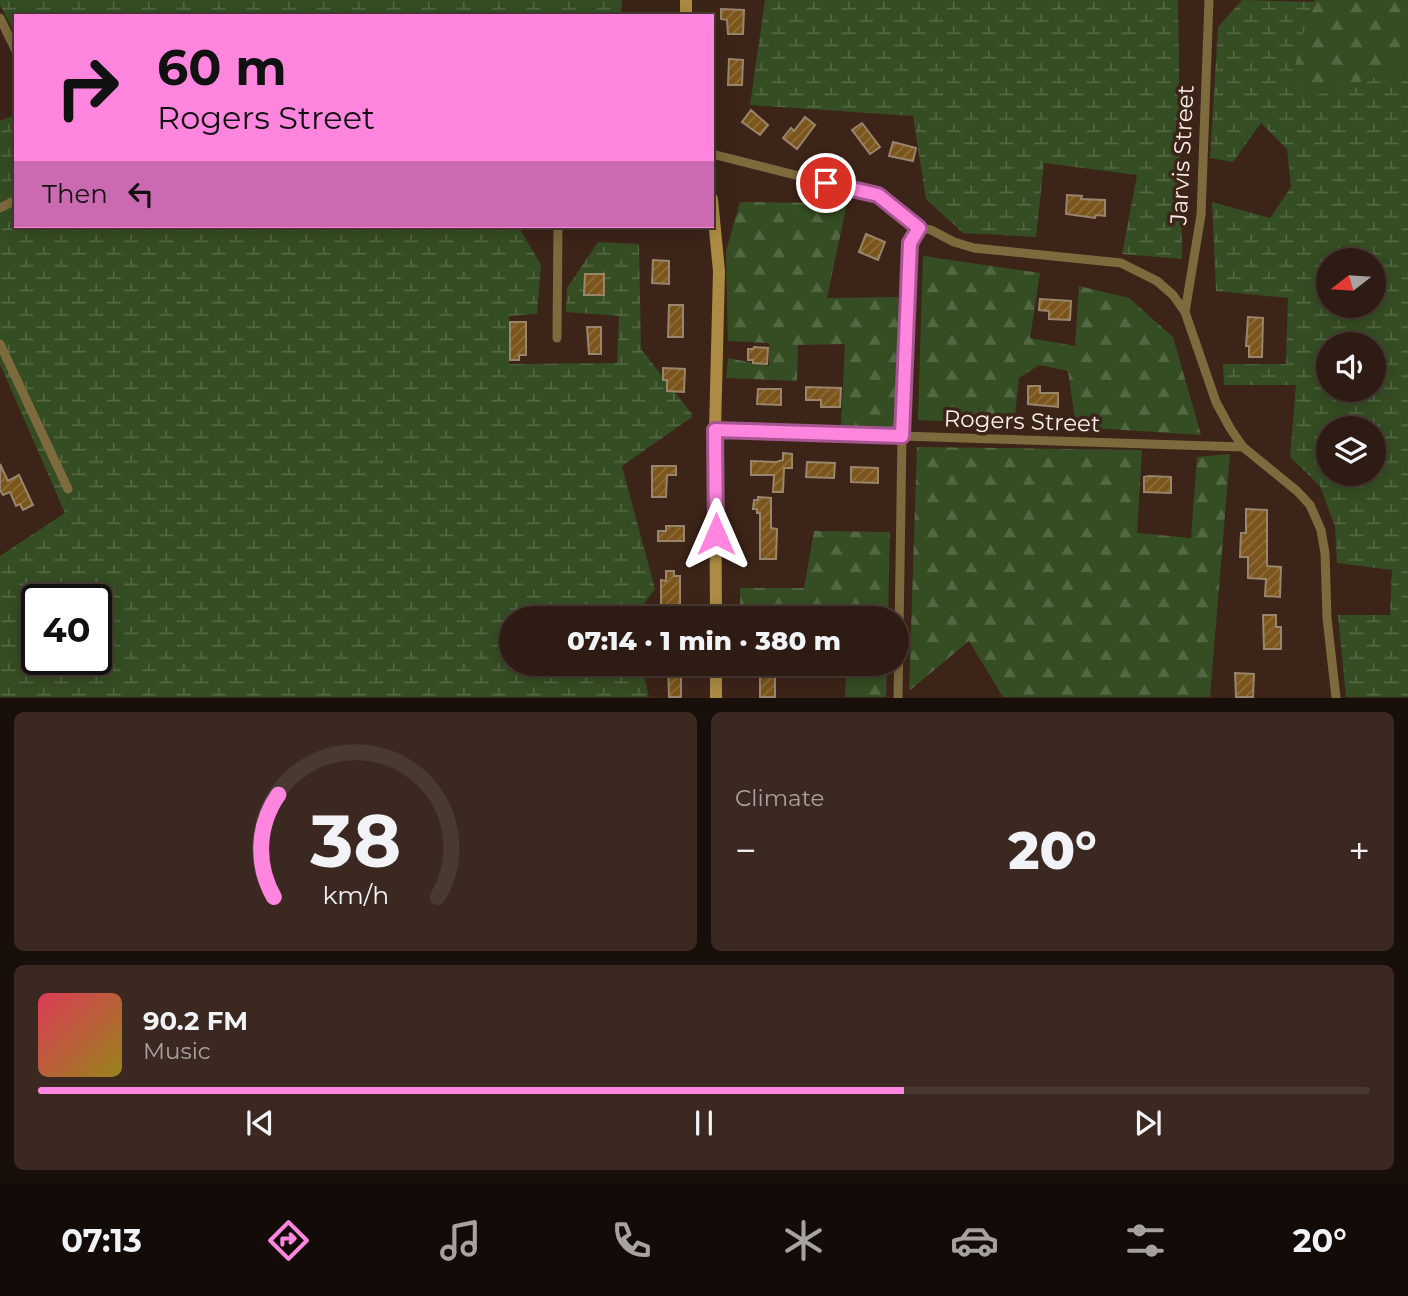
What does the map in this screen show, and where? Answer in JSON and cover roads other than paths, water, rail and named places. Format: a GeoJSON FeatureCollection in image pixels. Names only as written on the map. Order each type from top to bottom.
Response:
{"type":"FeatureCollection","features":[{"type":"Feature","properties":{"kind":"street","name":"Jarvis Street"},"geometry":{"type":"LineString","coordinates":[[1185,312],[1200,215],[1209,0]]}},
{"type":"Feature","properties":{"kind":"street"},"geometry":{"type":"LineString","coordinates":[[0,18],[14,47]]}},
{"type":"Feature","properties":{"kind":"street"},"geometry":{"type":"LineString","coordinates":[[714,155],[878,195],[919,228],[931,230],[954,242],[974,248],[1121,263],[1157,281],[1173,295],[1185,312],[1216,402],[1243,447],[1297,491],[1310,505],[1321,530],[1336,698]]}},
{"type":"Feature","properties":{"kind":"street"},"geometry":{"type":"LineString","coordinates":[[714,220],[719,271],[715,430],[716,606]]}},
{"type":"Feature","properties":{"kind":"street"},"geometry":{"type":"LineString","coordinates":[[557,338],[558,228]]}},
{"type":"Feature","properties":{"kind":"street"},"geometry":{"type":"LineString","coordinates":[[898,698],[902,436],[910,243],[919,228]]}},
{"type":"Feature","properties":{"kind":"street"},"geometry":{"type":"LineString","coordinates":[[0,344],[68,489]]}},
{"type":"Feature","properties":{"kind":"street","name":"Rogers Street"},"geometry":{"type":"LineString","coordinates":[[715,430],[1243,447]]}},
{"type":"Feature","properties":{"kind":"street"},"geometry":{"type":"LineString","coordinates":[[716,676],[716,698]]}}]}
